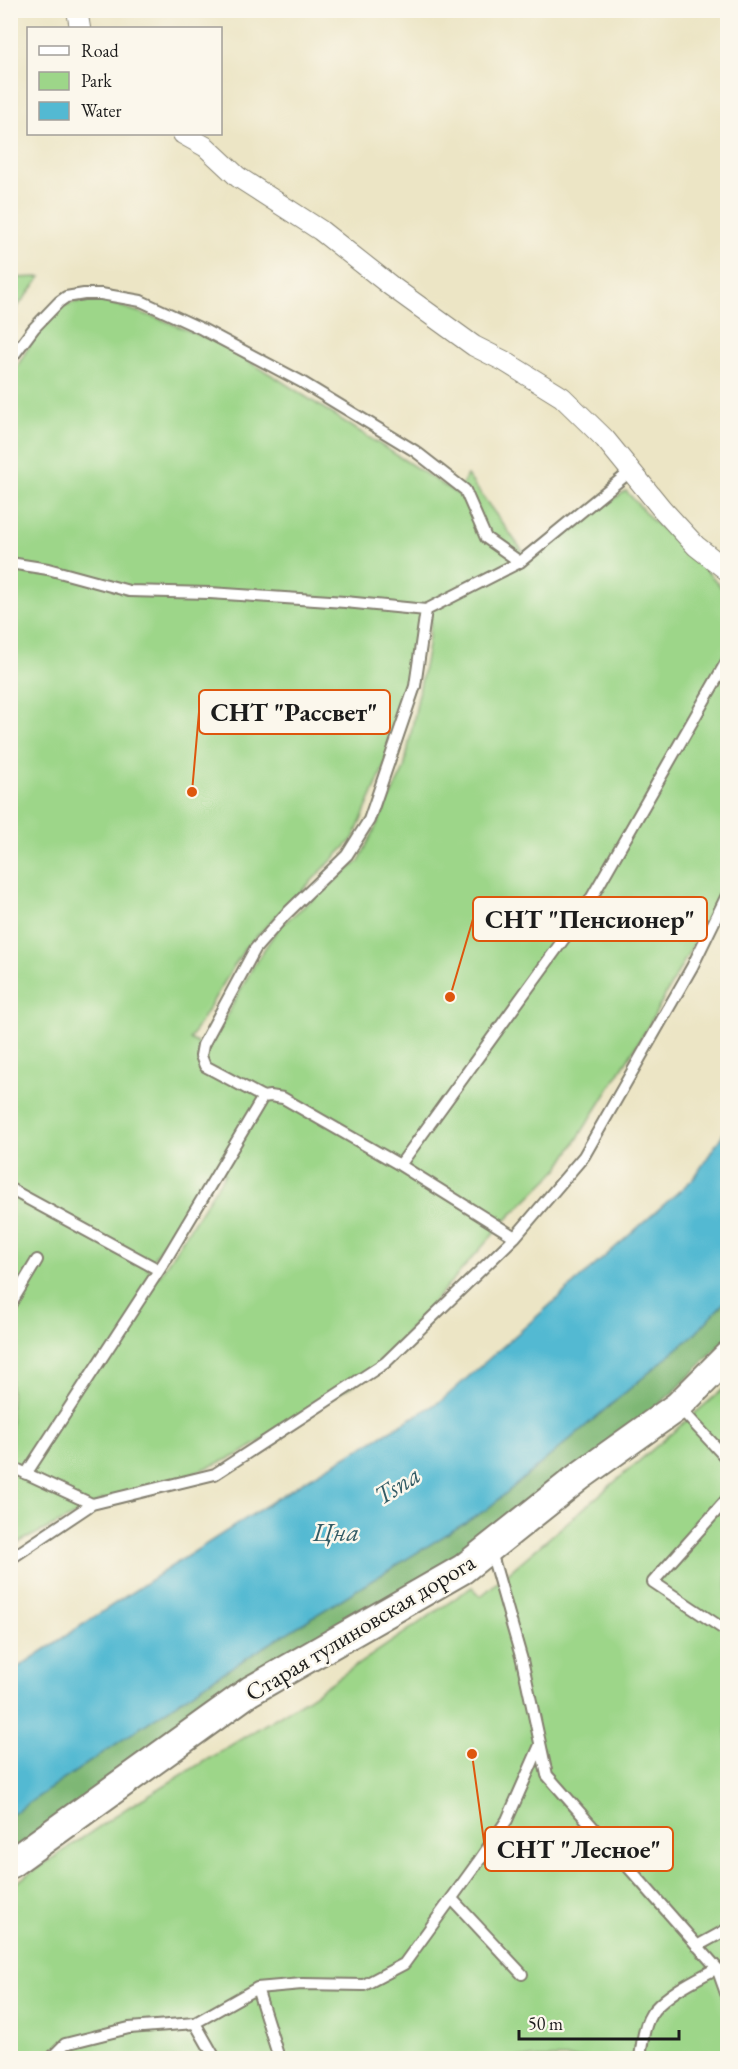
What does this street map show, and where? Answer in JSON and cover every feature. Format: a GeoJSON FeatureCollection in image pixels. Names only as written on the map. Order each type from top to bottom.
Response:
{"type":"FeatureCollection","features":[{"type":"Feature","properties":{"kind":"street"},"geometry":{"type":"LineString","coordinates":[[77,10],[80,27]]}},
{"type":"Feature","properties":{"kind":"street"},"geometry":{"type":"LineString","coordinates":[[185,135],[206,147],[238,177],[320,230],[390,286],[474,346],[504,361],[562,397],[593,426],[696,546],[728,571]]}},
{"type":"Feature","properties":{"kind":"street","name":"Старая тулиновская дорога"},"geometry":{"type":"LineString","coordinates":[[10,1864],[250,1691],[463,1569],[580,1476],[678,1406],[728,1356]]}},
{"type":"Feature","properties":{"kind":"lane"},"geometry":{"type":"LineString","coordinates":[[10,360],[34,327],[66,297],[101,294],[141,301],[201,329],[300,381],[415,451],[465,490],[486,538],[520,562]]}},
{"type":"Feature","properties":{"kind":"lane"},"geometry":{"type":"LineString","coordinates":[[10,563],[48,569],[129,591],[210,593],[426,610],[520,562],[631,471]]}},
{"type":"Feature","properties":{"kind":"lane"},"geometry":{"type":"LineString","coordinates":[[426,610],[415,686],[369,820],[347,855],[284,916],[255,949],[203,1045],[201,1056],[205,1066],[263,1097],[283,1098],[400,1165],[515,1237]]}},
{"type":"Feature","properties":{"kind":"lane"},"geometry":{"type":"LineString","coordinates":[[400,1165],[584,911],[728,659]]}},
{"type":"Feature","properties":{"kind":"lane"},"geometry":{"type":"LineString","coordinates":[[10,1559],[92,1504],[215,1474],[385,1363],[515,1237],[584,1156],[692,967],[728,893]]}},
{"type":"Feature","properties":{"kind":"lane"},"geometry":{"type":"LineString","coordinates":[[26,1474],[159,1270],[263,1097]]}},
{"type":"Feature","properties":{"kind":"lane"},"geometry":{"type":"LineString","coordinates":[[10,1189],[159,1270]]}},
{"type":"Feature","properties":{"kind":"lane"},"geometry":{"type":"LineString","coordinates":[[10,1305],[37,1260]]}},
{"type":"Feature","properties":{"kind":"lane"},"geometry":{"type":"LineString","coordinates":[[678,1406],[728,1460]]}},
{"type":"Feature","properties":{"kind":"lane"},"geometry":{"type":"LineString","coordinates":[[10,1466],[92,1504]]}},
{"type":"Feature","properties":{"kind":"lane"},"geometry":{"type":"LineString","coordinates":[[728,1498],[652,1582],[728,1632]]}},
{"type":"Feature","properties":{"kind":"lane"},"geometry":{"type":"LineString","coordinates":[[490,1548],[522,1660],[547,1775],[717,1968],[728,1998]]}},
{"type":"Feature","properties":{"kind":"lane"},"geometry":{"type":"LineString","coordinates":[[51,2058],[65,2044],[129,2028],[195,2023],[257,1988],[302,1984],[364,1985],[404,1964],[507,1820],[541,1745]]}},
{"type":"Feature","properties":{"kind":"lane"},"geometry":{"type":"LineString","coordinates":[[452,1899],[522,1974]]}},
{"type":"Feature","properties":{"kind":"lane"},"geometry":{"type":"LineString","coordinates":[[697,1946],[728,1929]]}},
{"type":"Feature","properties":{"kind":"lane"},"geometry":{"type":"LineString","coordinates":[[640,2058],[643,2034],[653,2011],[680,1988],[717,1968]]}},
{"type":"Feature","properties":{"kind":"lane"},"geometry":{"type":"LineString","coordinates":[[257,1988],[279,2058]]}},
{"type":"Feature","properties":{"kind":"lane"},"geometry":{"type":"LineString","coordinates":[[195,2023],[215,2058]]}},
{"type":"Feature","properties":{"kind":"green space"},"geometry":{"type":"Polygon","coordinates":[[[41,277],[11,315],[11,278],[41,277]]]}},
{"type":"Feature","properties":{"kind":"green space"},"geometry":{"type":"Polygon","coordinates":[[[101,300],[163,320],[218,343],[457,494],[467,475],[527,557],[626,491],[653,521],[691,553],[727,594],[727,877],[721,894],[645,1032],[559,1168],[505,1221],[368,1376],[238,1455],[114,1505],[103,1499],[86,1510],[11,1546],[11,377],[45,322],[60,308],[80,301],[101,300]],[[431,620],[418,627],[395,732],[384,767],[353,839],[245,948],[190,1039],[208,1050],[255,963],[279,927],[359,861],[404,769],[431,620]],[[214,1167],[147,1268],[159,1276],[225,1174],[214,1167]]]}},
{"type":"Feature","properties":{"kind":"green space"},"geometry":{"type":"Polygon","coordinates":[[[727,1299],[727,1338],[677,1389],[511,1529],[11,1860],[11,1815],[211,1680],[486,1510],[697,1332],[727,1299]]]}},
{"type":"Feature","properties":{"kind":"green space"},"geometry":{"type":"Polygon","coordinates":[[[727,1386],[727,2058],[11,2058],[10,1887],[127,1808],[307,1699],[472,1587],[481,1596],[727,1386]]]}},
{"type":"Feature","properties":{"kind":"water","name":"Цна"},"geometry":{"type":"Polygon","coordinates":[[[727,1128],[727,1299],[697,1332],[486,1510],[211,1680],[11,1815],[11,1672],[306,1480],[441,1401],[694,1178],[727,1128]]]}},
{"type":"Feature","properties":{"kind":"place","name":"СНТ \"Рассвет\""},"geometry":{"type":"Point","coordinates":[192,792]}},
{"type":"Feature","properties":{"kind":"place","name":"СНТ \"Пенсионер\""},"geometry":{"type":"Point","coordinates":[450,997]}},
{"type":"Feature","properties":{"kind":"place","name":"СНТ \"Лесное\""},"geometry":{"type":"Point","coordinates":[472,1754]}},
{"type":"Feature","properties":{"kind":"water label","name":"Tsna"},"geometry":{"type":"Point","coordinates":[397,1485]}}]}
